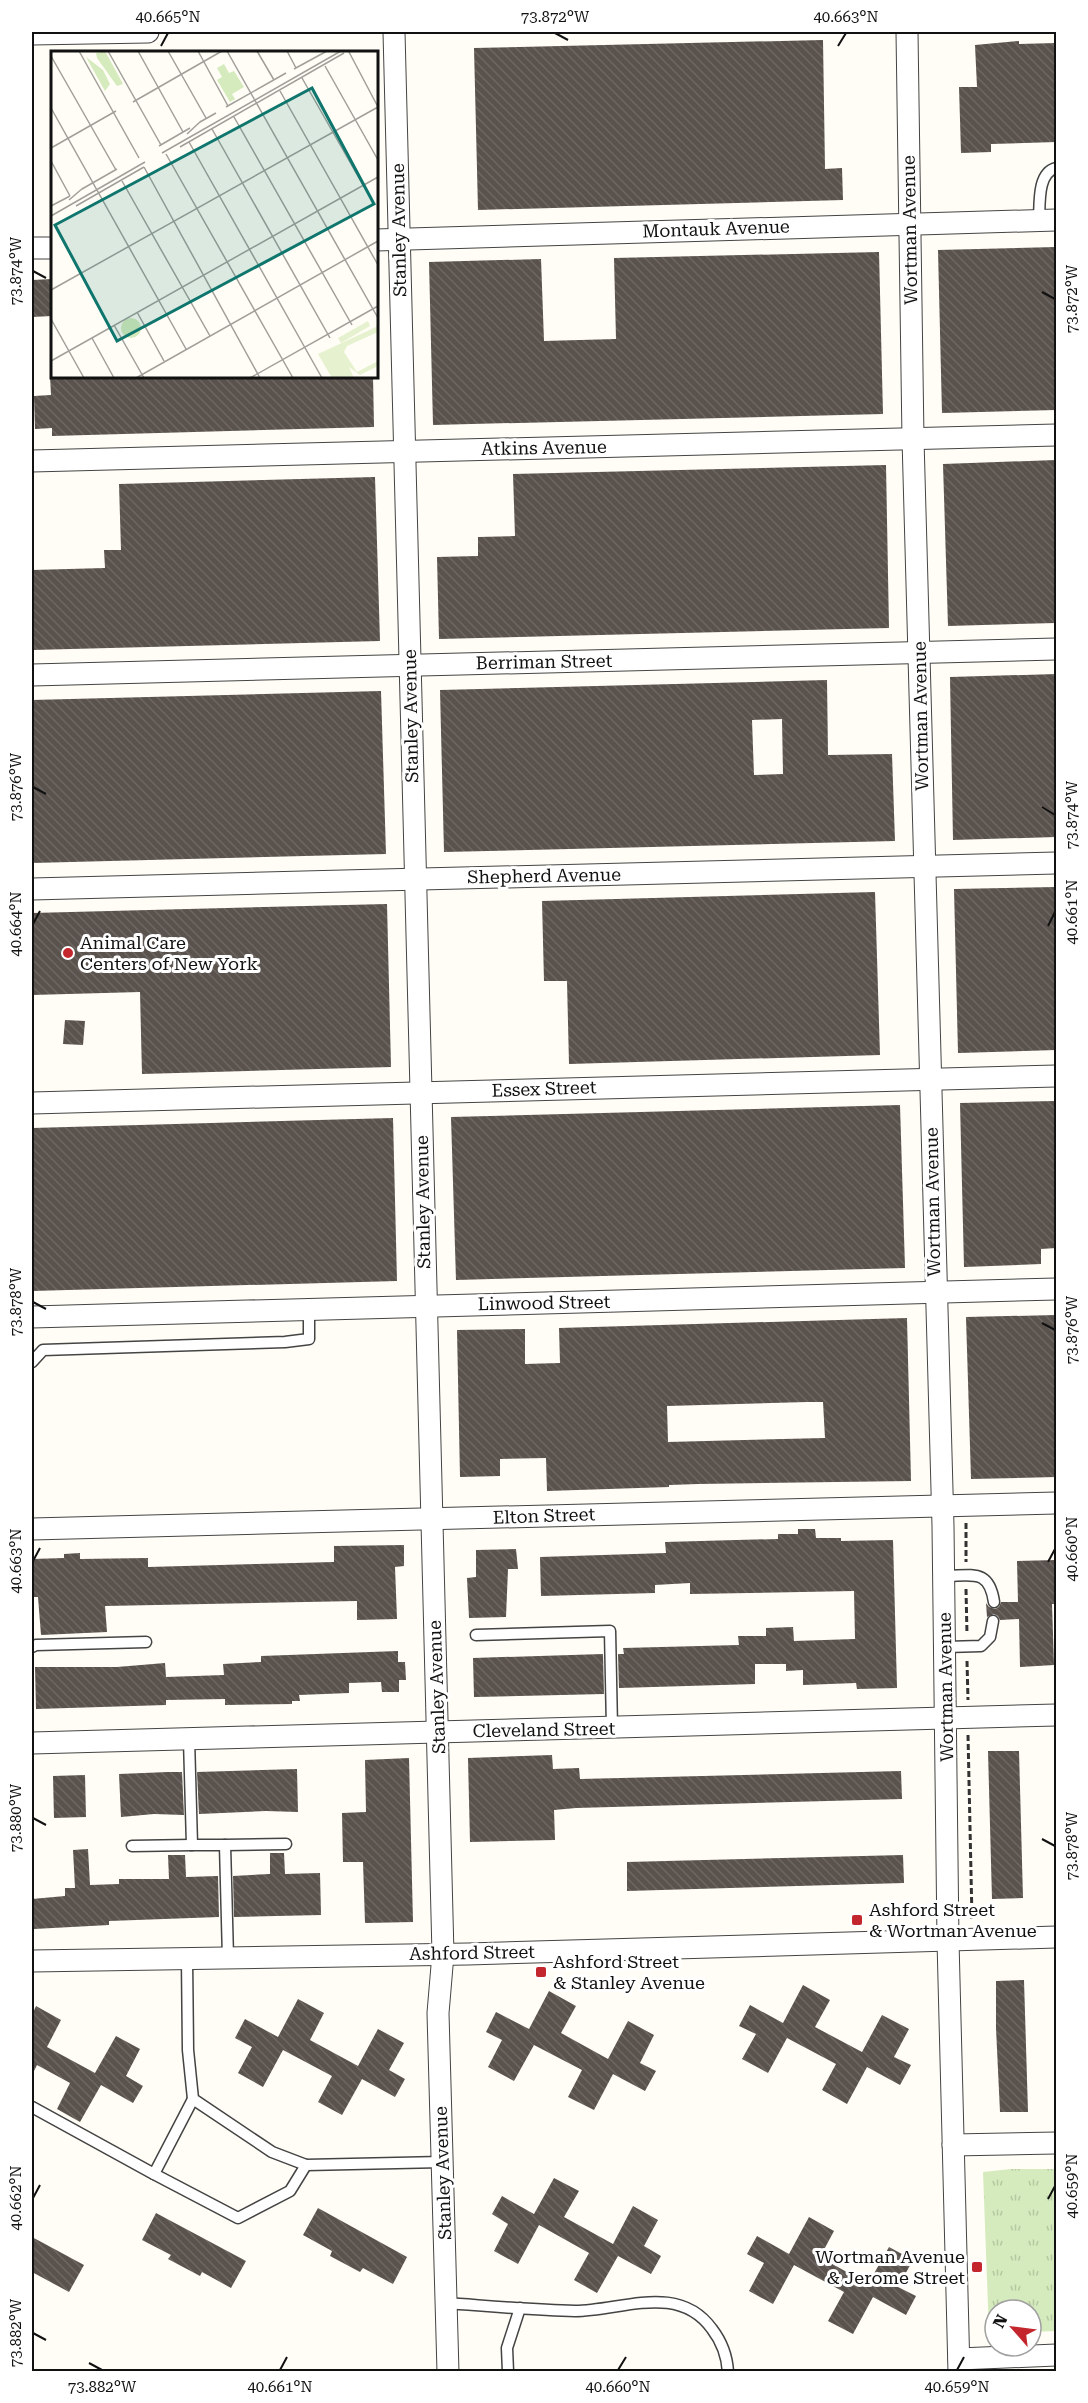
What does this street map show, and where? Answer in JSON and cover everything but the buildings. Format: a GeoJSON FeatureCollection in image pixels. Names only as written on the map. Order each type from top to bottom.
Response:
{"type":"FeatureCollection","features":[{"type":"Feature","properties":{"kind":"street"},"geometry":{"type":"LineString","coordinates":[[32,34],[148,32]]}},
{"type":"Feature","properties":{"kind":"street","name":"Stanley Avenue"},"geometry":{"type":"LineString","coordinates":[[393,32],[438,1732],[443,1954],[438,2013],[448,2372]]}},
{"type":"Feature","properties":{"kind":"street","name":"Wortman Avenue"},"geometry":{"type":"LineString","coordinates":[[906,32],[913,439],[935,1292],[943,1505],[948,1941],[959,2365]]}},
{"type":"Feature","properties":{"kind":"street","name":"Montauk Avenue"},"geometry":{"type":"LineString","coordinates":[[378,240],[1048,220]]}},
{"type":"Feature","properties":{"kind":"street"},"geometry":{"type":"LineString","coordinates":[[32,248],[51,248]]}},
{"type":"Feature","properties":{"kind":"street","name":"Atkins Avenue"},"geometry":{"type":"LineString","coordinates":[[32,461],[1056,435]]}},
{"type":"Feature","properties":{"kind":"street","name":"Berriman Street"},"geometry":{"type":"LineString","coordinates":[[32,675],[1056,649]]}},
{"type":"Feature","properties":{"kind":"street","name":"Shepherd Avenue"},"geometry":{"type":"LineString","coordinates":[[32,889],[1056,863]]}},
{"type":"Feature","properties":{"kind":"street","name":"Essex Street"},"geometry":{"type":"LineString","coordinates":[[32,1103],[1056,1076]]}},
{"type":"Feature","properties":{"kind":"street","name":"Linwood Street"},"geometry":{"type":"LineString","coordinates":[[32,1317],[1056,1289]]}},
{"type":"Feature","properties":{"kind":"street","name":"Elton Street"},"geometry":{"type":"LineString","coordinates":[[32,1529],[1056,1503]]}},
{"type":"Feature","properties":{"kind":"street","name":"Cleveland Street"},"geometry":{"type":"LineString","coordinates":[[32,1743],[1056,1715]]}},
{"type":"Feature","properties":{"kind":"street","name":"Ashford Street"},"geometry":{"type":"LineString","coordinates":[[32,1961],[443,1954],[1056,1937]]}},
{"type":"Feature","properties":{"kind":"street"},"geometry":{"type":"LineString","coordinates":[[953,2145],[1056,2143]]}},
{"type":"Feature","properties":{"kind":"street"},"geometry":{"type":"LineString","coordinates":[[959,2365],[1056,2355]]}},
{"type":"Feature","properties":{"kind":"lane"},"geometry":{"type":"LineString","coordinates":[[1048,220],[1042,184],[1046,174],[1056,168]]}},
{"type":"Feature","properties":{"kind":"lane"},"geometry":{"type":"LineString","coordinates":[[32,1362],[43,1350],[285,1342],[309,1339],[309,1309]]}},
{"type":"Feature","properties":{"kind":"lane"},"geometry":{"type":"LineString","coordinates":[[944,1576],[979,1577],[988,1581],[992,1586],[994,1602]]}},
{"type":"Feature","properties":{"kind":"lane"},"geometry":{"type":"LineString","coordinates":[[946,1647],[981,1646],[990,1637],[993,1621]]}},
{"type":"Feature","properties":{"kind":"lane"},"geometry":{"type":"LineString","coordinates":[[476,1635],[610,1631],[612,1728]]}},
{"type":"Feature","properties":{"kind":"lane"},"geometry":{"type":"LineString","coordinates":[[32,1647],[146,1641]]}},
{"type":"Feature","properties":{"kind":"lane"},"geometry":{"type":"LineString","coordinates":[[189,1739],[192,1845]]}},
{"type":"Feature","properties":{"kind":"lane"},"geometry":{"type":"LineString","coordinates":[[132,1846],[286,1844]]}},
{"type":"Feature","properties":{"kind":"lane"},"geometry":{"type":"LineString","coordinates":[[225,1845],[228,1958]]}},
{"type":"Feature","properties":{"kind":"lane"},"geometry":{"type":"LineString","coordinates":[[154,2174],[193,2099],[188,2050],[187,1959]]}},
{"type":"Feature","properties":{"kind":"lane"},"geometry":{"type":"LineString","coordinates":[[193,2099],[272,2152],[306,2165],[442,2162]]}},
{"type":"Feature","properties":{"kind":"lane"},"geometry":{"type":"LineString","coordinates":[[32,2107],[238,2218],[290,2191],[306,2165]]}},
{"type":"Feature","properties":{"kind":"lane"},"geometry":{"type":"LineString","coordinates":[[446,2303],[599,2310],[657,2301],[680,2306],[698,2315],[712,2329],[725,2353],[728,2372]]}},
{"type":"Feature","properties":{"kind":"lane"},"geometry":{"type":"LineString","coordinates":[[508,2372],[507,2348],[520,2308]]}},
{"type":"Feature","properties":{"kind":"path"},"geometry":{"type":"LineString","coordinates":[[966,1522],[968,1701]]}},
{"type":"Feature","properties":{"kind":"path"},"geometry":{"type":"LineString","coordinates":[[968,1734],[972,1919]]}},
{"type":"Feature","properties":{"kind":"green space"},"geometry":{"type":"Polygon","coordinates":[[[1011,2169],[1056,2169],[1056,2331],[1043,2332],[1043,2298],[988,2298],[983,2172],[1011,2169]]]}},
{"type":"Feature","properties":{"kind":"place","name":"Animal Care Centers of New York"},"geometry":{"type":"Point","coordinates":[68,953]}},
{"type":"Feature","properties":{"kind":"place","name":"Ashford Street & Wortman Avenue"},"geometry":{"type":"Point","coordinates":[857,1920]}},
{"type":"Feature","properties":{"kind":"place","name":"Ashford Street & Stanley Avenue"},"geometry":{"type":"Point","coordinates":[541,1972]}},
{"type":"Feature","properties":{"kind":"place","name":"Wortman Avenue & Jerome Street"},"geometry":{"type":"Point","coordinates":[977,2267]}}]}
